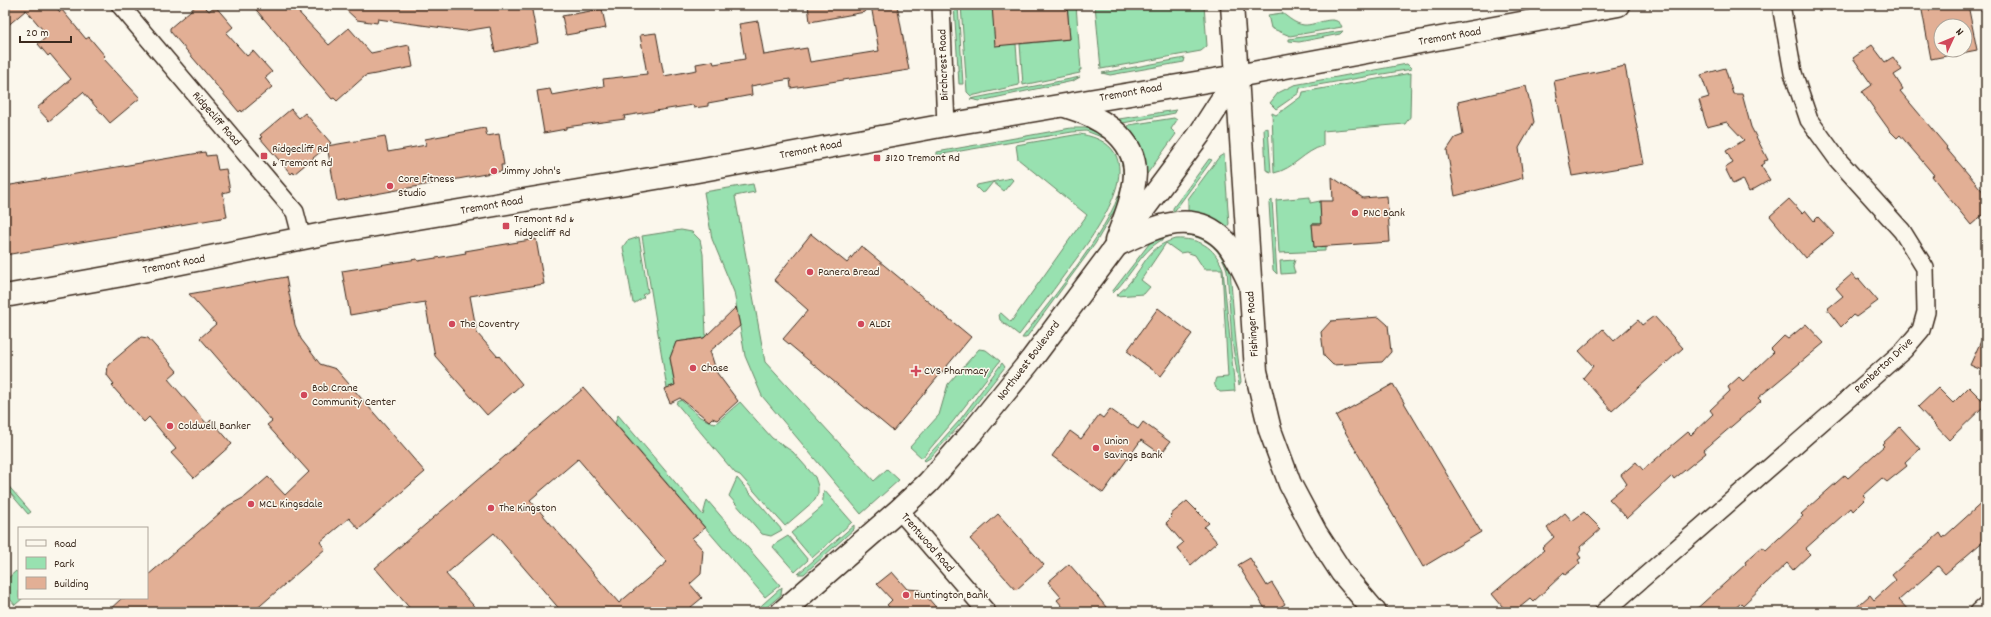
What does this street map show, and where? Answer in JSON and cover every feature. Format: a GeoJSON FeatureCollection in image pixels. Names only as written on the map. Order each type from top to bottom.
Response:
{"type":"FeatureCollection","features":[{"type":"Feature","properties":{"kind":"main road","name":"Fishinger Road"},"geometry":{"type":"LineString","coordinates":[[1232,5],[1256,371],[1270,430],[1290,484],[1316,533],[1342,573],[1375,612]]}},
{"type":"Feature","properties":{"kind":"main road","name":"Tremont Road"},"geometry":{"type":"LineString","coordinates":[[5,296],[117,276],[302,239],[692,172],[946,125],[1237,76],[1618,5]]}},
{"type":"Feature","properties":{"kind":"main road","name":"Northwest Boulevard"},"geometry":{"type":"LineString","coordinates":[[782,612],[928,483],[987,415],[1199,135],[1237,76]]}},
{"type":"Feature","properties":{"kind":"main road"},"geometry":{"type":"LineString","coordinates":[[1062,105],[1085,112],[1104,122],[1124,141],[1131,155],[1135,172],[1133,190],[1114,246]]}},
{"type":"Feature","properties":{"kind":"main road"},"geometry":{"type":"LineString","coordinates":[[1114,246],[1161,226],[1178,222],[1190,222],[1202,225],[1214,232],[1226,242],[1249,282]]}},
{"type":"Feature","properties":{"kind":"street","name":"Ridgecliff Road"},"geometry":{"type":"LineString","coordinates":[[120,5],[295,212],[302,239]]}},
{"type":"Feature","properties":{"kind":"street","name":"Birchcrest Road"},"geometry":{"type":"LineString","coordinates":[[941,5],[946,125]]}},
{"type":"Feature","properties":{"kind":"street","name":"Pemberton Drive"},"geometry":{"type":"LineString","coordinates":[[1604,612],[1904,350],[1921,330],[1926,312],[1925,268],[1902,231],[1838,160],[1809,120],[1793,73],[1781,5]]}},
{"type":"Feature","properties":{"kind":"street","name":"Trentwood Road"},"geometry":{"type":"LineString","coordinates":[[899,510],[987,612]]}},
{"type":"Feature","properties":{"kind":"street"},"geometry":{"type":"LineString","coordinates":[[1979,612],[1986,606]]}},
{"type":"Feature","properties":{"kind":"green space"},"geometry":{"type":"Polygon","coordinates":[[[954,5],[958,5],[963,84],[959,84],[954,5]]]}},
{"type":"Feature","properties":{"kind":"green space"},"geometry":{"type":"Polygon","coordinates":[[[961,5],[992,5],[996,45],[1016,44],[1019,85],[971,96],[967,92],[961,5]]]}},
{"type":"Feature","properties":{"kind":"green space"},"geometry":{"type":"Polygon","coordinates":[[[1067,5],[1076,5],[1080,73],[1023,85],[1020,44],[1070,39],[1067,5]]]}},
{"type":"Feature","properties":{"kind":"green space"},"geometry":{"type":"Polygon","coordinates":[[[1095,5],[1204,5],[1207,46],[1201,51],[1101,69],[1095,5]]]}},
{"type":"Feature","properties":{"kind":"green space"},"geometry":{"type":"Polygon","coordinates":[[[1282,13],[1292,20],[1304,25],[1335,20],[1342,27],[1290,36],[1271,28],[1268,15],[1282,13]]]}},
{"type":"Feature","properties":{"kind":"green space"},"geometry":{"type":"Polygon","coordinates":[[[1343,31],[1340,34],[1299,42],[1289,41],[1289,39],[1343,31]]]}},
{"type":"Feature","properties":{"kind":"green space"},"geometry":{"type":"Polygon","coordinates":[[[1185,58],[1184,62],[1110,75],[1102,73],[1185,58]]]}},
{"type":"Feature","properties":{"kind":"green space"},"geometry":{"type":"Polygon","coordinates":[[[1407,64],[1412,69],[1300,88],[1299,93],[1276,109],[1270,103],[1278,93],[1294,85],[1407,64]]]}},
{"type":"Feature","properties":{"kind":"green space"},"geometry":{"type":"Polygon","coordinates":[[[1411,73],[1410,117],[1405,124],[1323,131],[1323,146],[1316,148],[1287,168],[1274,173],[1272,113],[1276,115],[1302,96],[1303,92],[1411,73]]]}},
{"type":"Feature","properties":{"kind":"green space"},"geometry":{"type":"Polygon","coordinates":[[[1080,77],[1073,81],[980,101],[970,99],[1080,77]]]}},
{"type":"Feature","properties":{"kind":"green space"},"geometry":{"type":"Polygon","coordinates":[[[1176,110],[1175,113],[1118,124],[1119,119],[1176,110]]]}},
{"type":"Feature","properties":{"kind":"green space"},"geometry":{"type":"Polygon","coordinates":[[[1174,118],[1177,120],[1171,129],[1176,134],[1147,174],[1143,172],[1126,131],[1129,125],[1174,118]]]}},
{"type":"Feature","properties":{"kind":"green space"},"geometry":{"type":"Polygon","coordinates":[[[1071,128],[1086,128],[1105,135],[1104,138],[1086,131],[1072,132],[937,155],[937,152],[1071,128]]]}},
{"type":"Feature","properties":{"kind":"green space"},"geometry":{"type":"Polygon","coordinates":[[[1268,128],[1271,172],[1266,170],[1264,129],[1268,128]]]}},
{"type":"Feature","properties":{"kind":"green space"},"geometry":{"type":"Polygon","coordinates":[[[1080,134],[1104,143],[1117,157],[1119,175],[1113,196],[1103,218],[1090,240],[1019,335],[1000,320],[999,314],[1001,313],[1011,322],[1087,215],[1018,159],[1016,145],[1080,134]]]}},
{"type":"Feature","properties":{"kind":"green space"},"geometry":{"type":"Polygon","coordinates":[[[1110,138],[1119,149],[1127,173],[1119,203],[1095,244],[1026,338],[1022,338],[1065,283],[1097,237],[1110,215],[1119,195],[1123,172],[1120,157],[1107,140],[1110,138]]]}},
{"type":"Feature","properties":{"kind":"green space"},"geometry":{"type":"Polygon","coordinates":[[[1224,154],[1229,224],[1226,228],[1188,214],[1188,199],[1219,157],[1224,154]]]}},
{"type":"Feature","properties":{"kind":"green space"},"geometry":{"type":"Polygon","coordinates":[[[1209,159],[1212,160],[1173,213],[1173,208],[1209,159]]]}},
{"type":"Feature","properties":{"kind":"green space"},"geometry":{"type":"Polygon","coordinates":[[[1011,178],[1013,180],[1004,191],[993,182],[985,192],[982,193],[976,187],[977,185],[1011,178]]]}},
{"type":"Feature","properties":{"kind":"green space"},"geometry":{"type":"Polygon","coordinates":[[[753,184],[755,192],[735,196],[765,362],[874,481],[887,469],[899,480],[861,514],[762,396],[745,356],[734,292],[712,239],[704,192],[753,184]]]}},
{"type":"Feature","properties":{"kind":"green space"},"geometry":{"type":"Polygon","coordinates":[[[1310,197],[1310,203],[1320,201],[1321,224],[1312,224],[1314,247],[1325,246],[1325,251],[1279,253],[1276,200],[1310,197]]]}},
{"type":"Feature","properties":{"kind":"green space"},"geometry":{"type":"Polygon","coordinates":[[[1272,200],[1277,274],[1273,270],[1269,203],[1272,200]]]}},
{"type":"Feature","properties":{"kind":"green space"},"geometry":{"type":"Polygon","coordinates":[[[681,230],[692,232],[700,240],[703,254],[706,336],[703,338],[676,342],[670,358],[675,385],[667,388],[642,236],[681,230]]]}},
{"type":"Feature","properties":{"kind":"green space"},"geometry":{"type":"Polygon","coordinates":[[[1179,230],[1208,238],[1227,260],[1230,270],[1241,382],[1239,385],[1232,341],[1227,270],[1224,262],[1215,249],[1209,244],[1195,237],[1178,234],[1179,230]]]}},
{"type":"Feature","properties":{"kind":"green space"},"geometry":{"type":"Polygon","coordinates":[[[1173,231],[1174,235],[1155,244],[1147,251],[1113,293],[1112,292],[1149,244],[1157,237],[1173,231]]]}},
{"type":"Feature","properties":{"kind":"green space"},"geometry":{"type":"Polygon","coordinates":[[[639,237],[648,292],[642,295],[644,297],[633,303],[623,247],[627,241],[639,237]]]}},
{"type":"Feature","properties":{"kind":"green space"},"geometry":{"type":"Polygon","coordinates":[[[1175,239],[1191,240],[1205,245],[1215,254],[1223,269],[1235,391],[1220,392],[1215,384],[1216,378],[1228,377],[1222,269],[1204,269],[1195,255],[1186,252],[1180,253],[1166,243],[1141,280],[1150,287],[1144,294],[1116,296],[1130,282],[1153,251],[1166,242],[1175,239]]]}},
{"type":"Feature","properties":{"kind":"green space"},"geometry":{"type":"Polygon","coordinates":[[[1295,260],[1293,266],[1295,273],[1281,274],[1280,261],[1295,260]]]}},
{"type":"Feature","properties":{"kind":"green space"},"geometry":{"type":"Polygon","coordinates":[[[979,349],[986,350],[1000,361],[951,424],[922,458],[910,447],[939,415],[948,384],[979,349]]]}},
{"type":"Feature","properties":{"kind":"green space"},"geometry":{"type":"Polygon","coordinates":[[[1002,363],[1005,367],[958,427],[930,458],[925,461],[924,460],[959,421],[1002,363]]]}},
{"type":"Feature","properties":{"kind":"green space"},"geometry":{"type":"Polygon","coordinates":[[[681,400],[700,417],[715,424],[740,402],[772,438],[793,452],[815,477],[818,486],[818,493],[815,500],[785,526],[740,475],[735,473],[676,403],[681,400]]]}},
{"type":"Feature","properties":{"kind":"green space"},"geometry":{"type":"Polygon","coordinates":[[[618,415],[703,515],[707,500],[780,585],[765,597],[615,423],[618,415]]]}},
{"type":"Feature","properties":{"kind":"green space"},"geometry":{"type":"Polygon","coordinates":[[[737,478],[782,530],[771,536],[762,534],[729,496],[737,478]]]}},
{"type":"Feature","properties":{"kind":"green space"},"geometry":{"type":"Polygon","coordinates":[[[5,482],[31,512],[28,514],[5,487],[5,482]]]}},
{"type":"Feature","properties":{"kind":"green space"},"geometry":{"type":"Polygon","coordinates":[[[824,490],[852,522],[812,558],[791,533],[822,507],[824,490]]]}},
{"type":"Feature","properties":{"kind":"green space"},"geometry":{"type":"Polygon","coordinates":[[[854,525],[854,529],[804,574],[798,574],[854,525]]]}},
{"type":"Feature","properties":{"kind":"green space"},"geometry":{"type":"Polygon","coordinates":[[[788,536],[808,560],[795,572],[773,547],[775,544],[788,536]]]}},
{"type":"Feature","properties":{"kind":"green space"},"geometry":{"type":"Polygon","coordinates":[[[16,571],[18,573],[18,599],[22,599],[15,605],[5,593],[5,581],[16,571]]]}},
{"type":"Feature","properties":{"kind":"green space"},"geometry":{"type":"Polygon","coordinates":[[[782,587],[781,595],[761,612],[754,612],[782,587]]]}},
{"type":"Feature","properties":{"kind":"building"},"geometry":{"type":"Polygon","coordinates":[[[5,5],[54,5],[60,12],[62,10],[86,39],[89,37],[105,56],[103,58],[140,98],[110,123],[83,92],[49,121],[37,108],[71,79],[50,54],[48,56],[38,44],[48,36],[26,10],[5,28],[5,5]]]}},
{"type":"Feature","properties":{"kind":"building"},"geometry":{"type":"Polygon","coordinates":[[[197,5],[203,5],[209,11],[215,6],[233,27],[226,33],[247,56],[253,51],[272,72],[265,78],[272,87],[242,112],[241,110],[239,112],[170,31],[170,28],[197,5]]]}},
{"type":"Feature","properties":{"kind":"building"},"geometry":{"type":"Polygon","coordinates":[[[252,5],[292,5],[329,45],[349,28],[371,53],[409,45],[413,67],[365,76],[337,101],[334,98],[332,99],[252,5]]]}},
{"type":"Feature","properties":{"kind":"building"},"geometry":{"type":"Polygon","coordinates":[[[341,5],[531,5],[538,43],[495,52],[490,27],[465,31],[378,19],[377,23],[357,20],[341,5]]]}},
{"type":"Feature","properties":{"kind":"building"},"geometry":{"type":"Polygon","coordinates":[[[808,5],[864,5],[865,12],[810,22],[808,5]]]}},
{"type":"Feature","properties":{"kind":"building"},"geometry":{"type":"Polygon","coordinates":[[[871,5],[897,5],[909,70],[791,88],[790,79],[751,86],[752,95],[708,103],[708,106],[694,108],[693,105],[624,116],[625,119],[566,127],[566,129],[544,133],[537,91],[550,89],[552,95],[604,86],[603,79],[647,74],[640,35],[656,33],[664,76],[697,70],[696,64],[713,61],[714,64],[745,59],[739,24],[758,21],[764,55],[807,48],[810,62],[879,51],[871,5]]]}},
{"type":"Feature","properties":{"kind":"building"},"geometry":{"type":"Polygon","coordinates":[[[992,5],[1067,5],[1070,39],[995,46],[992,5]]]}},
{"type":"Feature","properties":{"kind":"building"},"geometry":{"type":"Polygon","coordinates":[[[1921,5],[1968,5],[1971,18],[1933,18],[1933,58],[1936,58],[1931,59],[1921,5]]]}},
{"type":"Feature","properties":{"kind":"building"},"geometry":{"type":"Polygon","coordinates":[[[602,9],[606,28],[566,35],[562,16],[602,9]]]}},
{"type":"Feature","properties":{"kind":"building"},"geometry":{"type":"Polygon","coordinates":[[[1973,30],[1977,50],[1973,51],[1973,30]]]}},
{"type":"Feature","properties":{"kind":"building"},"geometry":{"type":"Polygon","coordinates":[[[1872,45],[1885,62],[1893,57],[1902,70],[1894,75],[1903,89],[1900,91],[1986,195],[1986,212],[1971,225],[1932,176],[1934,175],[1900,135],[1897,138],[1890,131],[1862,92],[1872,85],[1853,58],[1872,45]]]}},
{"type":"Feature","properties":{"kind":"building"},"geometry":{"type":"Polygon","coordinates":[[[1625,66],[1644,164],[1572,176],[1554,81],[1625,66]]]}},
{"type":"Feature","properties":{"kind":"building"},"geometry":{"type":"Polygon","coordinates":[[[1725,68],[1733,94],[1742,94],[1751,127],[1768,160],[1764,161],[1765,163],[1761,166],[1770,180],[1749,192],[1743,179],[1733,184],[1725,168],[1733,163],[1726,151],[1744,140],[1727,122],[1707,127],[1699,100],[1709,97],[1701,75],[1725,68]]]}},
{"type":"Feature","properties":{"kind":"building"},"geometry":{"type":"Polygon","coordinates":[[[1526,86],[1534,122],[1519,148],[1523,178],[1455,196],[1447,150],[1455,138],[1463,135],[1458,102],[1526,86]]]}},
{"type":"Feature","properties":{"kind":"building"},"geometry":{"type":"Polygon","coordinates":[[[291,109],[299,118],[305,113],[331,143],[294,174],[293,172],[291,174],[260,138],[262,137],[260,135],[291,109]]]}},
{"type":"Feature","properties":{"kind":"building"},"geometry":{"type":"Polygon","coordinates":[[[485,128],[487,136],[499,134],[504,165],[501,165],[502,171],[337,201],[327,146],[385,136],[388,152],[426,145],[425,139],[485,128]]]}},
{"type":"Feature","properties":{"kind":"building"},"geometry":{"type":"Polygon","coordinates":[[[205,152],[206,156],[215,155],[218,170],[226,169],[230,191],[223,193],[227,217],[5,255],[5,186],[205,152]]]}},
{"type":"Feature","properties":{"kind":"building","name":"PNC Bank"},"geometry":{"type":"Polygon","coordinates":[[[1332,177],[1363,198],[1387,196],[1390,242],[1314,247],[1312,224],[1321,224],[1320,201],[1333,201],[1332,177]]]}},
{"type":"Feature","properties":{"kind":"building"},"geometry":{"type":"Polygon","coordinates":[[[1789,199],[1802,213],[1805,210],[1814,221],[1818,217],[1834,234],[1805,258],[1770,216],[1789,199]]]}},
{"type":"Feature","properties":{"kind":"building","name":"ALDI"},"geometry":{"type":"Polygon","coordinates":[[[811,234],[847,263],[861,246],[971,337],[893,431],[783,339],[808,310],[774,280],[811,234]]]}},
{"type":"Feature","properties":{"kind":"building","name":"The Coventry"},"geometry":{"type":"Polygon","coordinates":[[[536,239],[544,284],[470,296],[477,333],[498,357],[499,356],[522,384],[487,415],[435,356],[425,302],[350,315],[342,271],[417,259],[418,261],[466,253],[465,251],[536,239]]]}},
{"type":"Feature","properties":{"kind":"building"},"geometry":{"type":"Polygon","coordinates":[[[1852,274],[1857,280],[1859,279],[1878,301],[1856,317],[1853,315],[1841,327],[1827,309],[1843,296],[1836,288],[1852,274]]]}},
{"type":"Feature","properties":{"kind":"building"},"geometry":{"type":"Polygon","coordinates":[[[286,277],[295,325],[301,339],[320,364],[336,369],[425,472],[359,529],[349,518],[320,542],[325,549],[253,612],[107,612],[121,599],[148,599],[148,575],[228,506],[245,497],[268,477],[285,495],[309,472],[267,425],[272,421],[200,338],[216,324],[189,294],[286,277]]]}},
{"type":"Feature","properties":{"kind":"building","name":"Chase"},"geometry":{"type":"Polygon","coordinates":[[[736,307],[740,326],[710,351],[717,373],[738,401],[717,420],[712,418],[709,421],[680,398],[670,403],[664,389],[675,385],[670,358],[676,342],[704,338],[736,307]]]}},
{"type":"Feature","properties":{"kind":"building"},"geometry":{"type":"Polygon","coordinates":[[[1158,308],[1192,334],[1161,376],[1127,351],[1158,308]]]}},
{"type":"Feature","properties":{"kind":"building"},"geometry":{"type":"Polygon","coordinates":[[[1654,316],[1683,348],[1612,411],[1583,378],[1593,366],[1579,351],[1603,329],[1614,341],[1638,320],[1642,325],[1654,316]]]}},
{"type":"Feature","properties":{"kind":"building"},"geometry":{"type":"Polygon","coordinates":[[[1379,317],[1388,325],[1391,352],[1382,362],[1333,365],[1324,356],[1321,332],[1331,321],[1379,317]]]}},
{"type":"Feature","properties":{"kind":"building"},"geometry":{"type":"Polygon","coordinates":[[[1806,324],[1824,343],[1758,398],[1761,401],[1704,450],[1706,453],[1674,479],[1672,476],[1627,518],[1609,499],[1627,484],[1621,475],[1636,462],[1643,470],[1688,432],[1691,435],[1713,414],[1710,410],[1730,391],[1728,387],[1739,377],[1743,381],[1774,352],[1771,349],[1784,336],[1788,339],[1806,324]]]}},
{"type":"Feature","properties":{"kind":"building"},"geometry":{"type":"Polygon","coordinates":[[[1986,330],[1986,372],[1970,365],[1986,330]]]}},
{"type":"Feature","properties":{"kind":"building"},"geometry":{"type":"Polygon","coordinates":[[[141,337],[148,338],[177,371],[168,379],[207,424],[211,420],[232,444],[194,478],[171,453],[176,449],[149,417],[144,422],[112,386],[114,384],[107,375],[108,365],[141,337]]]}},
{"type":"Feature","properties":{"kind":"building"},"geometry":{"type":"Polygon","coordinates":[[[1393,384],[1481,532],[1423,567],[1336,416],[1393,384]]]}},
{"type":"Feature","properties":{"kind":"building"},"geometry":{"type":"Polygon","coordinates":[[[1969,387],[1986,404],[1949,440],[1918,407],[1938,388],[1953,403],[1969,387]]]}},
{"type":"Feature","properties":{"kind":"building","name":"The Kingston"},"geometry":{"type":"Polygon","coordinates":[[[584,388],[705,528],[692,538],[703,550],[701,574],[690,584],[702,598],[685,612],[562,612],[494,533],[446,574],[479,612],[413,612],[375,568],[584,388]],[[578,459],[530,500],[619,603],[667,562],[578,459]]]}},
{"type":"Feature","properties":{"kind":"building","name":"Union Savings Bank"},"geometry":{"type":"Polygon","coordinates":[[[1110,409],[1138,429],[1143,422],[1170,442],[1161,454],[1141,440],[1103,493],[1052,456],[1070,431],[1081,439],[1099,415],[1103,418],[1110,409]]]}},
{"type":"Feature","properties":{"kind":"building"},"geometry":{"type":"Polygon","coordinates":[[[1900,427],[1920,449],[1905,463],[1907,466],[1887,482],[1882,478],[1863,495],[1866,498],[1853,511],[1851,508],[1805,549],[1810,554],[1793,570],[1787,563],[1743,605],[1741,603],[1731,612],[1693,612],[1746,564],[1745,562],[1762,547],[1766,550],[1803,516],[1801,514],[1845,475],[1848,478],[1884,446],[1882,444],[1900,427]]]}},
{"type":"Feature","properties":{"kind":"building"},"geometry":{"type":"Polygon","coordinates":[[[1986,499],[1986,539],[1945,574],[1938,566],[1899,600],[1910,612],[1851,612],[1870,595],[1874,600],[1896,580],[1892,575],[1940,533],[1943,538],[1986,499]]]}},
{"type":"Feature","properties":{"kind":"building"},"geometry":{"type":"Polygon","coordinates":[[[1187,501],[1209,523],[1204,527],[1217,542],[1191,565],[1177,548],[1183,543],[1166,523],[1172,517],[1170,515],[1187,501]]]}},
{"type":"Feature","properties":{"kind":"building"},"geometry":{"type":"Polygon","coordinates":[[[1584,512],[1601,529],[1580,547],[1581,550],[1578,554],[1581,558],[1578,560],[1580,563],[1565,575],[1564,573],[1533,602],[1530,599],[1514,612],[1507,612],[1492,594],[1544,550],[1542,548],[1554,537],[1547,528],[1565,513],[1572,521],[1584,512]]]}},
{"type":"Feature","properties":{"kind":"building"},"geometry":{"type":"Polygon","coordinates":[[[998,514],[1044,565],[1016,590],[970,539],[998,514]]]}},
{"type":"Feature","properties":{"kind":"building"},"geometry":{"type":"Polygon","coordinates":[[[1250,558],[1267,586],[1272,583],[1285,604],[1272,612],[1267,612],[1238,565],[1250,558]]]}},
{"type":"Feature","properties":{"kind":"building"},"geometry":{"type":"Polygon","coordinates":[[[1069,564],[1110,612],[1067,612],[1057,600],[1061,597],[1048,582],[1069,564]]]}},
{"type":"Feature","properties":{"kind":"building","name":"Huntington Bank"},"geometry":{"type":"Polygon","coordinates":[[[892,572],[907,589],[921,590],[940,612],[894,612],[887,605],[892,600],[877,584],[892,572]]]}},
{"type":"Feature","properties":{"kind":"place","name":"Ridgecliff Rd & Tremont Rd"},"geometry":{"type":"Point","coordinates":[264,156]}},
{"type":"Feature","properties":{"kind":"place","name":"3120 Tremont Rd"},"geometry":{"type":"Point","coordinates":[877,158]}},
{"type":"Feature","properties":{"kind":"place","name":"Jimmy John's"},"geometry":{"type":"Point","coordinates":[494,171]}},
{"type":"Feature","properties":{"kind":"place","name":"Core Fitness Studio"},"geometry":{"type":"Point","coordinates":[390,186]}},
{"type":"Feature","properties":{"kind":"place","name":"PNC Bank"},"geometry":{"type":"Point","coordinates":[1355,213]}},
{"type":"Feature","properties":{"kind":"place","name":"Tremont Rd & Ridgecliff Rd"},"geometry":{"type":"Point","coordinates":[506,226]}},
{"type":"Feature","properties":{"kind":"place","name":"Panera Bread"},"geometry":{"type":"Point","coordinates":[810,272]}},
{"type":"Feature","properties":{"kind":"place","name":"The Coventry"},"geometry":{"type":"Point","coordinates":[452,324]}},
{"type":"Feature","properties":{"kind":"place","name":"ALDI"},"geometry":{"type":"Point","coordinates":[861,324]}},
{"type":"Feature","properties":{"kind":"place","name":"Chase"},"geometry":{"type":"Point","coordinates":[693,368]}},
{"type":"Feature","properties":{"kind":"place","name":"CVS Pharmacy"},"geometry":{"type":"Point","coordinates":[916,371]}},
{"type":"Feature","properties":{"kind":"place","name":"Bob Crane Community Center"},"geometry":{"type":"Point","coordinates":[304,395]}},
{"type":"Feature","properties":{"kind":"place","name":"Coldwell Banker"},"geometry":{"type":"Point","coordinates":[170,426]}},
{"type":"Feature","properties":{"kind":"place","name":"Union Savings Bank"},"geometry":{"type":"Point","coordinates":[1096,448]}},
{"type":"Feature","properties":{"kind":"place","name":"MCL Kingsdale"},"geometry":{"type":"Point","coordinates":[251,504]}},
{"type":"Feature","properties":{"kind":"place","name":"The Kingston"},"geometry":{"type":"Point","coordinates":[491,508]}},
{"type":"Feature","properties":{"kind":"place","name":"Huntington Bank"},"geometry":{"type":"Point","coordinates":[906,595]}}]}
